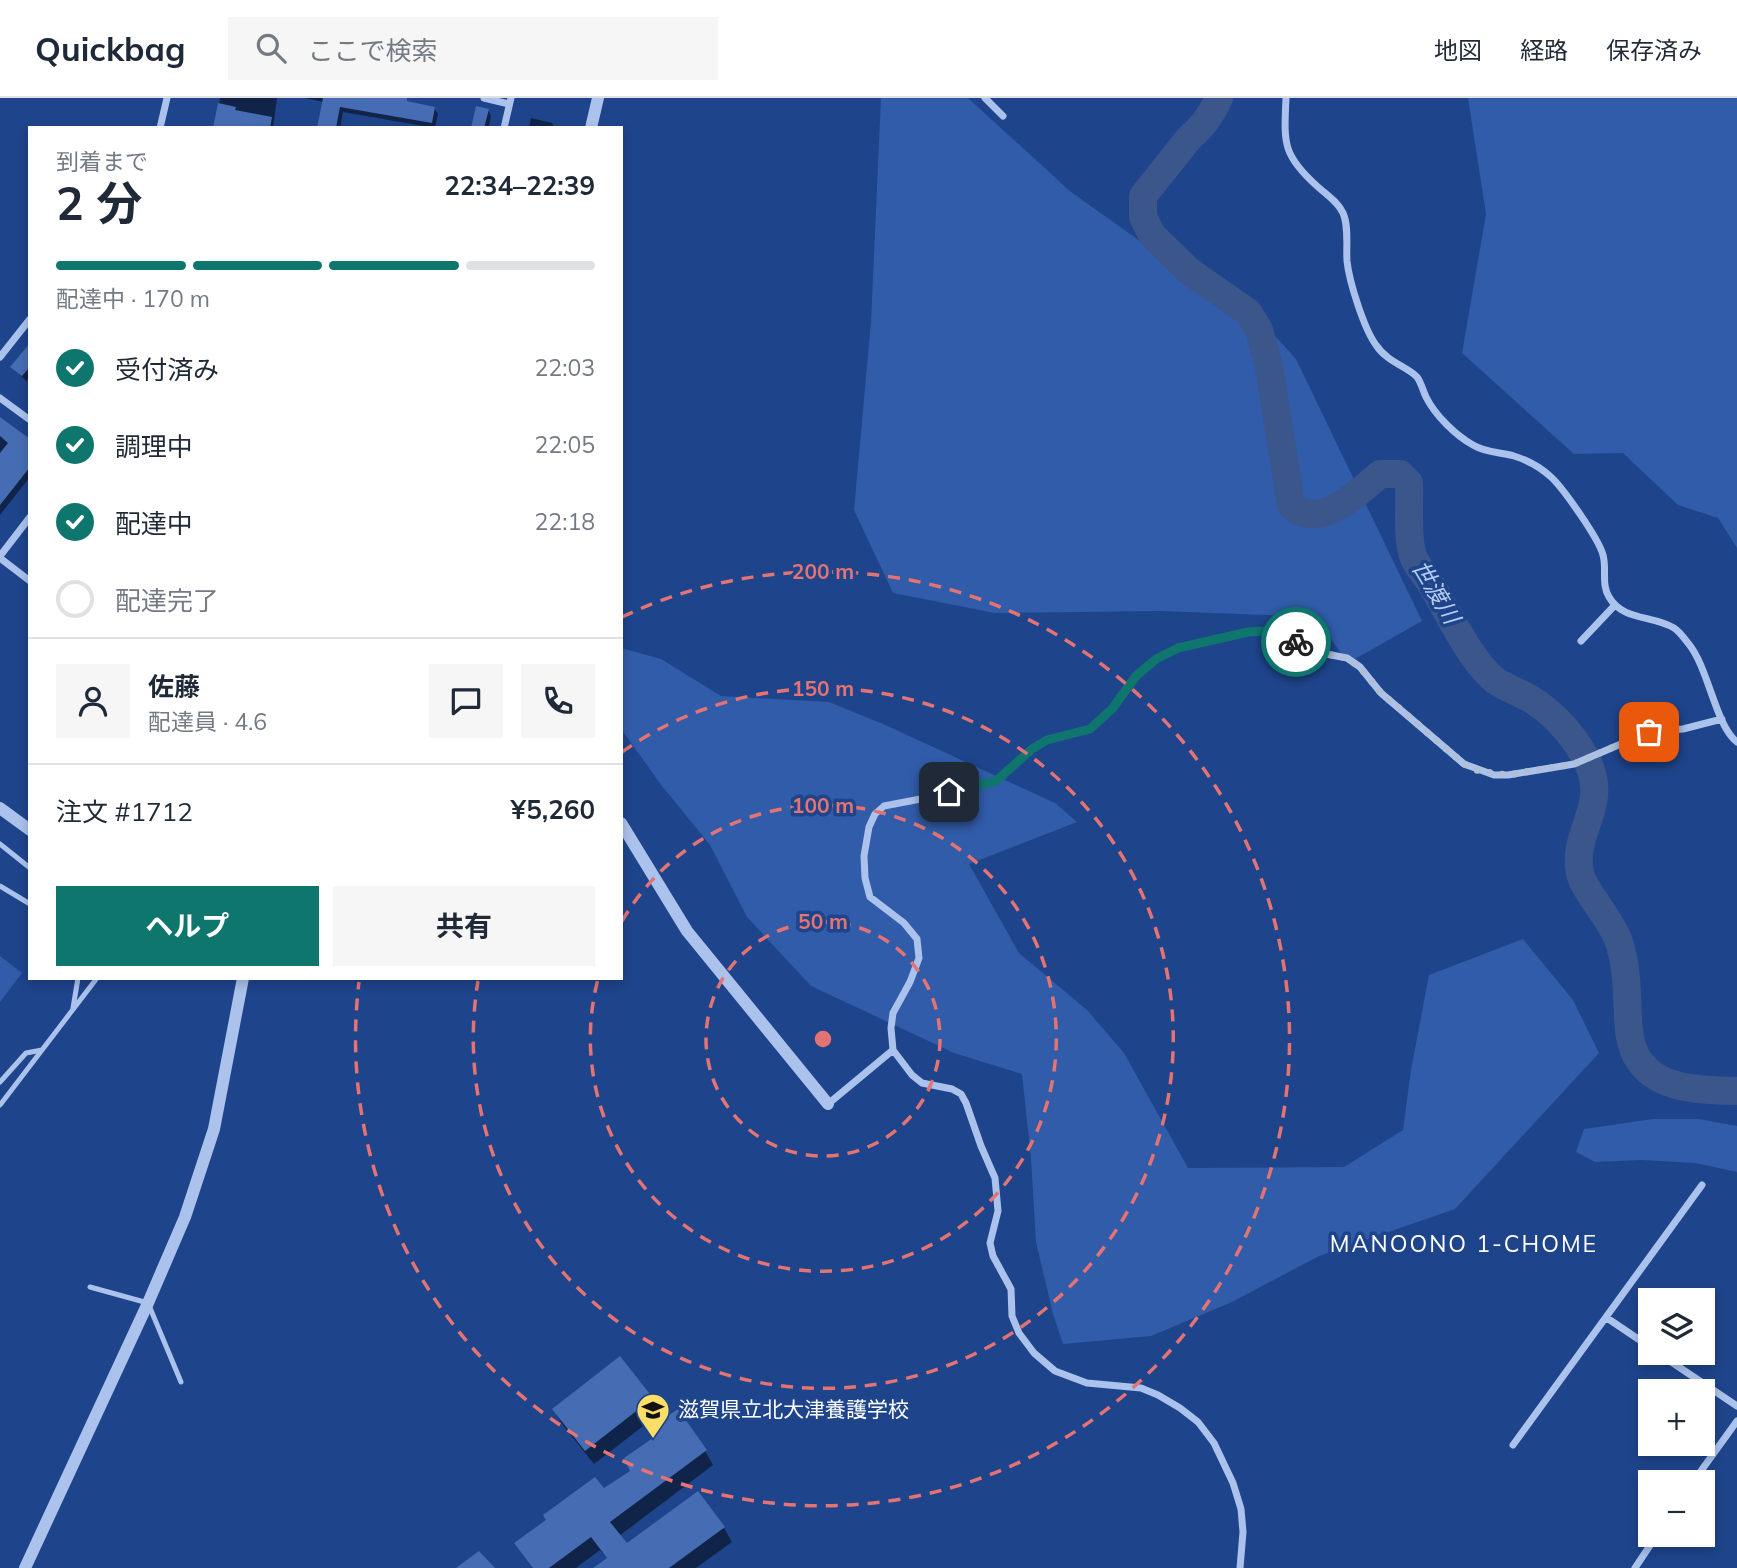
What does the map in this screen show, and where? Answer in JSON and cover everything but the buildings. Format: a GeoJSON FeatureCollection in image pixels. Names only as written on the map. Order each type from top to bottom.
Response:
{"type":"FeatureCollection","features":[{"type":"Feature","properties":{"kind":"street"},"geometry":{"type":"LineString","coordinates":[[160,126],[167,98]]}},
{"type":"Feature","properties":{"kind":"street"},"geometry":{"type":"LineString","coordinates":[[484,98],[510,101],[504,126]]}},
{"type":"Feature","properties":{"kind":"street"},"geometry":{"type":"LineString","coordinates":[[591,126],[598,98]]}},
{"type":"Feature","properties":{"kind":"street"},"geometry":{"type":"LineString","coordinates":[[985,98],[1003,116]]}},
{"type":"Feature","properties":{"kind":"street"},"geometry":{"type":"LineString","coordinates":[[1286,98],[1284,139],[1303,173],[1336,203],[1344,216],[1347,265],[1366,329],[1377,347],[1393,363],[1417,377],[1437,414],[1460,435],[1475,446],[1493,453],[1513,455],[1534,464],[1552,477],[1596,540],[1604,556],[1604,579],[1608,596],[1615,605],[1633,617],[1675,629],[1689,644],[1703,667],[1723,719],[1737,742]]}},
{"type":"Feature","properties":{"kind":"street"},"geometry":{"type":"LineString","coordinates":[[0,357],[28,321]]}},
{"type":"Feature","properties":{"kind":"street"},"geometry":{"type":"LineString","coordinates":[[0,398],[28,419]]}},
{"type":"Feature","properties":{"kind":"street"},"geometry":{"type":"LineString","coordinates":[[28,520],[0,557],[28,580]]}},
{"type":"Feature","properties":{"kind":"street"},"geometry":{"type":"LineString","coordinates":[[1581,641],[1615,605]]}},
{"type":"Feature","properties":{"kind":"street"},"geometry":{"type":"LineString","coordinates":[[1240,1568],[1243,1532],[1237,1496],[1214,1443],[1198,1422],[1180,1408],[1141,1388],[1087,1383],[1055,1371],[1034,1353],[1018,1333],[1012,1316],[1011,1289],[993,1256],[990,1243],[998,1211],[995,1178],[966,1103],[961,1094],[952,1089],[922,1083],[907,1070],[893,1050],[893,1013],[910,982],[919,958],[917,939],[904,923],[870,897],[865,878],[864,856],[869,827],[875,814],[884,806],[996,781],[1032,749],[1047,740],[1090,729],[1112,709],[1136,676],[1156,659],[1178,648],[1248,632],[1267,631],[1326,654],[1347,658],[1360,667],[1381,693],[1464,764],[1494,775],[1574,764],[1649,732],[1683,729],[1723,719]]}},
{"type":"Feature","properties":{"kind":"street"},"geometry":{"type":"LineString","coordinates":[[0,807],[28,828]]}},
{"type":"Feature","properties":{"kind":"street"},"geometry":{"type":"LineString","coordinates":[[627,845],[687,932],[828,1104],[893,1050]]}},
{"type":"Feature","properties":{"kind":"street"},"geometry":{"type":"LineString","coordinates":[[25,1568],[185,1217],[214,1129],[243,980]]}},
{"type":"Feature","properties":{"kind":"street"},"geometry":{"type":"LineString","coordinates":[[1514,1445],[1702,1185]]}},
{"type":"Feature","properties":{"kind":"street"},"geometry":{"type":"LineString","coordinates":[[1607,1318],[1638,1339]]}},
{"type":"Feature","properties":{"kind":"street"},"geometry":{"type":"LineString","coordinates":[[1676,1365],[1737,1406]]}},
{"type":"Feature","properties":{"kind":"street"},"geometry":{"type":"LineString","coordinates":[[1702,1470],[1737,1421]]}},
{"type":"Feature","properties":{"kind":"street"},"geometry":{"type":"LineString","coordinates":[[1635,1568],[1649,1547]]}},
{"type":"Feature","properties":{"kind":"lane"},"geometry":{"type":"LineString","coordinates":[[0,844],[28,866]]}},
{"type":"Feature","properties":{"kind":"lane"},"geometry":{"type":"LineString","coordinates":[[0,886],[28,903]]}},
{"type":"Feature","properties":{"kind":"lane"},"geometry":{"type":"LineString","coordinates":[[72,1011],[78,980]]}},
{"type":"Feature","properties":{"kind":"lane"},"geometry":{"type":"LineString","coordinates":[[87,992],[88,980]]}},
{"type":"Feature","properties":{"kind":"lane"},"geometry":{"type":"LineString","coordinates":[[0,1105],[96,980]]}},
{"type":"Feature","properties":{"kind":"lane"},"geometry":{"type":"LineString","coordinates":[[0,1082],[26,1054],[42,1050]]}},
{"type":"Feature","properties":{"kind":"lane"},"geometry":{"type":"LineString","coordinates":[[90,1287],[148,1303],[181,1382]]}},
{"type":"Feature","properties":{"kind":"shaded area"},"geometry":{"type":"Polygon","coordinates":[[[881,98],[968,98],[1071,192],[1278,339],[1296,359],[1422,621],[1348,663],[1315,617],[1161,611],[995,613],[893,593],[854,510],[871,322],[881,98]]]}},
{"type":"Feature","properties":{"kind":"shaded area"},"geometry":{"type":"Polygon","coordinates":[[[1468,98],[1737,98],[1737,548],[1718,518],[1678,505],[1623,453],[1574,454],[1462,353],[1486,214],[1468,98]]]}},
{"type":"Feature","properties":{"kind":"shaded area"},"geometry":{"type":"Polygon","coordinates":[[[623,649],[661,659],[721,696],[829,702],[1055,803],[1077,822],[969,864],[1019,953],[1087,1010],[1124,1053],[1188,1168],[1344,1167],[1403,1130],[1429,975],[1523,939],[1573,1000],[1599,1053],[1455,1209],[1319,1256],[1232,1302],[1151,1336],[1063,1344],[1036,1242],[1022,1074],[954,1053],[811,986],[747,917],[710,845],[662,786],[623,732],[623,649]]]}},
{"type":"Feature","properties":{"kind":"shaded area"},"geometry":{"type":"Polygon","coordinates":[[[0,956],[22,973],[0,1002],[0,956]]]}},
{"type":"Feature","properties":{"kind":"shaded area"},"geometry":{"type":"Polygon","coordinates":[[[1653,1119],[1699,1119],[1737,1126],[1737,1172],[1695,1163],[1642,1160],[1595,1162],[1576,1152],[1584,1129],[1653,1119]]]}},
{"type":"Feature","properties":{"kind":"waterway","name":"世渡川"},"geometry":{"type":"LineString","coordinates":[[1219,98],[1203,124],[1143,196],[1143,217],[1152,235],[1189,271],[1248,312],[1259,330],[1269,366],[1291,505],[1302,512],[1325,512],[1361,491],[1380,474],[1400,474],[1409,483],[1410,545],[1413,556],[1469,650],[1496,681],[1537,703],[1560,723],[1579,746],[1592,773],[1593,803],[1581,843],[1580,873],[1586,888],[1619,942],[1627,986],[1629,1031],[1634,1050],[1642,1065],[1654,1076],[1669,1083],[1702,1090],[1737,1091]]}},
{"type":"Feature","properties":{"kind":"way so far"},"geometry":{"type":"LineString","coordinates":[[1296,642],[1326,654],[1347,658],[1360,667],[1381,693],[1464,764],[1494,775],[1574,764],[1649,732]]}},
{"type":"Feature","properties":{"kind":"place","name":"滋賀県立北大津養護学校"},"geometry":{"type":"Point","coordinates":[653,1440]}},
{"type":"Feature","properties":{"kind":"district","name":"MANOONO 1-CHOME"},"geometry":{"type":"Point","coordinates":[1464,1244]}},
{"type":"Feature","properties":{"kind":"route"},"geometry":{"type":"LineString","coordinates":[[949,792],[996,781],[1032,749],[1047,740],[1090,729],[1112,709],[1136,676],[1156,659],[1178,648],[1216,638],[1267,631],[1296,642]]}}]}
